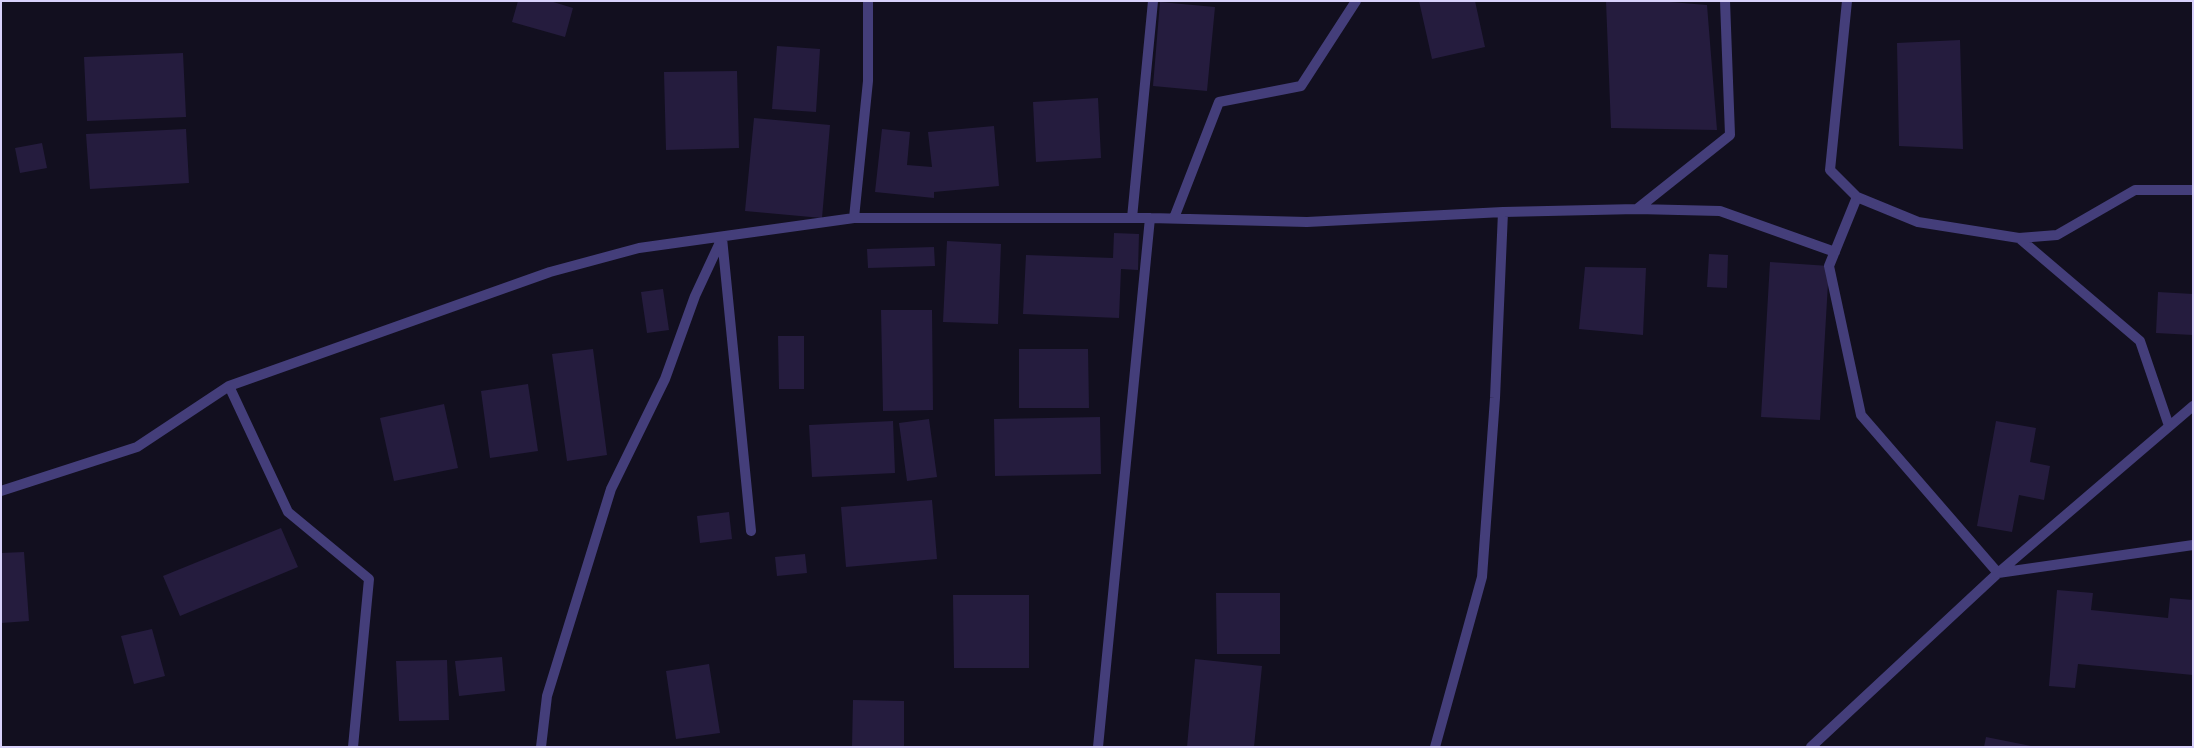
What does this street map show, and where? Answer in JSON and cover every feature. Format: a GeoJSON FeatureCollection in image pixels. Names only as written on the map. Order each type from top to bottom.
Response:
{"type":"FeatureCollection","features":[{"type":"Feature","properties":{"kind":"street"},"geometry":{"type":"LineString","coordinates":[[854,218],[868,81],[868,1]]}},
{"type":"Feature","properties":{"kind":"street"},"geometry":{"type":"LineString","coordinates":[[1132,218],[1153,1]]}},
{"type":"Feature","properties":{"kind":"street"},"geometry":{"type":"LineString","coordinates":[[1174,218],[1219,102],[1301,86],[1356,1]]}},
{"type":"Feature","properties":{"kind":"street"},"geometry":{"type":"LineString","coordinates":[[1637,209],[1730,134],[1726,1]]}},
{"type":"Feature","properties":{"kind":"street"},"geometry":{"type":"LineString","coordinates":[[1847,1],[1830,170],[1857,197],[1918,222],[2019,238],[2057,235],[2135,190],[2193,190]]}},
{"type":"Feature","properties":{"kind":"street"},"geometry":{"type":"LineString","coordinates":[[1857,197],[1829,266],[1861,415],[1998,573]]}},
{"type":"Feature","properties":{"kind":"street"},"geometry":{"type":"LineString","coordinates":[[1,491],[137,447],[229,386],[550,272],[639,248],[722,238],[854,218],[1174,218],[1307,222],[1503,212],[1637,209],[1720,211],[1835,252]]}},
{"type":"Feature","properties":{"kind":"street"},"geometry":{"type":"LineString","coordinates":[[1435,747],[1482,577],[1494,398],[1503,212]]}},
{"type":"Feature","properties":{"kind":"street"},"geometry":{"type":"LineString","coordinates":[[1098,747],[1150,218]]}},
{"type":"Feature","properties":{"kind":"street"},"geometry":{"type":"LineString","coordinates":[[722,238],[751,531]]}},
{"type":"Feature","properties":{"kind":"street"},"geometry":{"type":"LineString","coordinates":[[541,747],[547,696],[611,489],[665,379],[694,296],[722,238]]}},
{"type":"Feature","properties":{"kind":"street"},"geometry":{"type":"LineString","coordinates":[[2019,238],[2140,342],[2168,426]]}},
{"type":"Feature","properties":{"kind":"street"},"geometry":{"type":"LineString","coordinates":[[229,386],[288,512],[369,579],[352,747]]}},
{"type":"Feature","properties":{"kind":"street"},"geometry":{"type":"LineString","coordinates":[[1811,747],[1998,573],[2193,406]]}},
{"type":"Feature","properties":{"kind":"street"},"geometry":{"type":"LineString","coordinates":[[1998,573],[2193,545]]}},
{"type":"Feature","properties":{"kind":"building"},"geometry":{"type":"Polygon","coordinates":[[[518,1],[550,1],[573,8],[565,37],[512,22],[518,1]]]}},
{"type":"Feature","properties":{"kind":"building"},"geometry":{"type":"Polygon","coordinates":[[[1419,1],[1475,1],[1485,47],[1432,59],[1419,1]]]}},
{"type":"Feature","properties":{"kind":"building"},"geometry":{"type":"Polygon","coordinates":[[[1606,1],[1658,1],[1707,5],[1717,130],[1611,128],[1606,1]]]}},
{"type":"Feature","properties":{"kind":"building"},"geometry":{"type":"Polygon","coordinates":[[[1160,2],[1215,7],[1207,91],[1153,86],[1160,2]]]}},
{"type":"Feature","properties":{"kind":"building"},"geometry":{"type":"Polygon","coordinates":[[[1960,40],[1963,149],[1899,146],[1897,43],[1960,40]]]}},
{"type":"Feature","properties":{"kind":"building"},"geometry":{"type":"Polygon","coordinates":[[[777,46],[820,49],[816,112],[772,109],[777,46]]]}},
{"type":"Feature","properties":{"kind":"building"},"geometry":{"type":"Polygon","coordinates":[[[183,53],[186,117],[87,121],[84,57],[183,53]]]}},
{"type":"Feature","properties":{"kind":"building"},"geometry":{"type":"Polygon","coordinates":[[[737,71],[739,148],[666,150],[664,72],[737,71]]]}},
{"type":"Feature","properties":{"kind":"building"},"geometry":{"type":"Polygon","coordinates":[[[1098,98],[1101,158],[1036,162],[1033,102],[1098,98]]]}},
{"type":"Feature","properties":{"kind":"building"},"geometry":{"type":"Polygon","coordinates":[[[754,118],[830,125],[822,218],[745,211],[754,118]]]}},
{"type":"Feature","properties":{"kind":"building"},"geometry":{"type":"Polygon","coordinates":[[[994,126],[999,186],[934,192],[934,198],[875,192],[882,129],[910,132],[907,165],[932,167],[928,132],[994,126]]]}},
{"type":"Feature","properties":{"kind":"building"},"geometry":{"type":"Polygon","coordinates":[[[186,129],[189,183],[90,189],[86,134],[186,129]]]}},
{"type":"Feature","properties":{"kind":"building"},"geometry":{"type":"Polygon","coordinates":[[[42,143],[47,168],[20,173],[15,148],[42,143]]]}},
{"type":"Feature","properties":{"kind":"building"},"geometry":{"type":"Polygon","coordinates":[[[1114,233],[1139,234],[1138,270],[1121,269],[1119,318],[1023,314],[1026,255],[1113,258],[1114,233]]]}},
{"type":"Feature","properties":{"kind":"building"},"geometry":{"type":"Polygon","coordinates":[[[947,241],[1001,244],[998,324],[943,322],[947,241]]]}},
{"type":"Feature","properties":{"kind":"building"},"geometry":{"type":"Polygon","coordinates":[[[934,247],[935,266],[868,268],[867,249],[934,247]]]}},
{"type":"Feature","properties":{"kind":"building"},"geometry":{"type":"Polygon","coordinates":[[[1709,254],[1728,255],[1727,288],[1707,287],[1709,254]]]}},
{"type":"Feature","properties":{"kind":"building"},"geometry":{"type":"Polygon","coordinates":[[[1770,262],[1829,266],[1820,420],[1761,417],[1770,262]]]}},
{"type":"Feature","properties":{"kind":"building"},"geometry":{"type":"Polygon","coordinates":[[[1585,267],[1646,268],[1643,335],[1579,329],[1585,267]]]}},
{"type":"Feature","properties":{"kind":"building"},"geometry":{"type":"Polygon","coordinates":[[[663,289],[669,330],[647,333],[641,292],[663,289]]]}},
{"type":"Feature","properties":{"kind":"building"},"geometry":{"type":"Polygon","coordinates":[[[2158,292],[2193,294],[2193,335],[2156,333],[2158,292]]]}},
{"type":"Feature","properties":{"kind":"building"},"geometry":{"type":"Polygon","coordinates":[[[881,310],[932,310],[933,410],[883,411],[881,310]]]}},
{"type":"Feature","properties":{"kind":"building"},"geometry":{"type":"Polygon","coordinates":[[[778,336],[804,336],[804,389],[779,389],[778,336]]]}},
{"type":"Feature","properties":{"kind":"building"},"geometry":{"type":"Polygon","coordinates":[[[593,349],[607,455],[567,461],[552,354],[593,349]]]}},
{"type":"Feature","properties":{"kind":"building"},"geometry":{"type":"Polygon","coordinates":[[[1019,349],[1088,349],[1089,408],[1019,408],[1019,349]]]}},
{"type":"Feature","properties":{"kind":"building"},"geometry":{"type":"Polygon","coordinates":[[[528,384],[538,451],[490,458],[481,391],[528,384]]]}},
{"type":"Feature","properties":{"kind":"building"},"geometry":{"type":"Polygon","coordinates":[[[444,404],[458,468],[394,481],[380,418],[444,404]]]}},
{"type":"Feature","properties":{"kind":"building"},"geometry":{"type":"Polygon","coordinates":[[[1100,417],[1101,474],[995,476],[994,419],[1100,417]]]}},
{"type":"Feature","properties":{"kind":"building"},"geometry":{"type":"Polygon","coordinates":[[[929,419],[937,477],[907,481],[899,423],[929,419]]]}},
{"type":"Feature","properties":{"kind":"building"},"geometry":{"type":"Polygon","coordinates":[[[893,421],[895,473],[812,477],[809,425],[893,421]]]}},
{"type":"Feature","properties":{"kind":"building"},"geometry":{"type":"Polygon","coordinates":[[[1996,421],[2036,428],[2030,462],[2050,466],[2044,500],[2019,495],[2012,532],[1977,526],[1996,421]]]}},
{"type":"Feature","properties":{"kind":"building"},"geometry":{"type":"Polygon","coordinates":[[[932,500],[937,559],[846,567],[841,507],[932,500]]]}},
{"type":"Feature","properties":{"kind":"building"},"geometry":{"type":"Polygon","coordinates":[[[729,512],[732,539],[700,543],[697,516],[729,512]]]}},
{"type":"Feature","properties":{"kind":"building"},"geometry":{"type":"Polygon","coordinates":[[[281,528],[298,567],[180,616],[163,576],[281,528]]]}},
{"type":"Feature","properties":{"kind":"building"},"geometry":{"type":"Polygon","coordinates":[[[24,552],[29,621],[1,623],[1,553],[24,552]]]}},
{"type":"Feature","properties":{"kind":"building"},"geometry":{"type":"Polygon","coordinates":[[[805,554],[807,573],[777,576],[775,557],[805,554]]]}},
{"type":"Feature","properties":{"kind":"building"},"geometry":{"type":"Polygon","coordinates":[[[2057,590],[2093,593],[2091,610],[2168,618],[2170,598],[2193,600],[2193,675],[2078,664],[2075,688],[2049,686],[2057,590]]]}},
{"type":"Feature","properties":{"kind":"building"},"geometry":{"type":"Polygon","coordinates":[[[1216,593],[1280,593],[1280,654],[1217,654],[1216,593]]]}},
{"type":"Feature","properties":{"kind":"building"},"geometry":{"type":"Polygon","coordinates":[[[953,595],[1029,595],[1029,668],[954,668],[953,595]]]}},
{"type":"Feature","properties":{"kind":"building"},"geometry":{"type":"Polygon","coordinates":[[[152,629],[165,676],[134,684],[121,636],[152,629]]]}},
{"type":"Feature","properties":{"kind":"building"},"geometry":{"type":"Polygon","coordinates":[[[502,657],[505,691],[459,696],[455,661],[502,657]]]}},
{"type":"Feature","properties":{"kind":"building"},"geometry":{"type":"Polygon","coordinates":[[[1195,659],[1262,666],[1254,747],[1187,747],[1195,659]]]}},
{"type":"Feature","properties":{"kind":"building"},"geometry":{"type":"Polygon","coordinates":[[[447,660],[449,720],[399,721],[396,661],[447,660]]]}},
{"type":"Feature","properties":{"kind":"building"},"geometry":{"type":"Polygon","coordinates":[[[709,664],[720,733],[676,739],[666,671],[709,664]]]}},
{"type":"Feature","properties":{"kind":"building"},"geometry":{"type":"Polygon","coordinates":[[[853,700],[904,701],[904,747],[852,747],[853,700]]]}},
{"type":"Feature","properties":{"kind":"building"},"geometry":{"type":"Polygon","coordinates":[[[1986,737],[2031,746],[2031,747],[1984,747],[1986,737]]]}}]}
